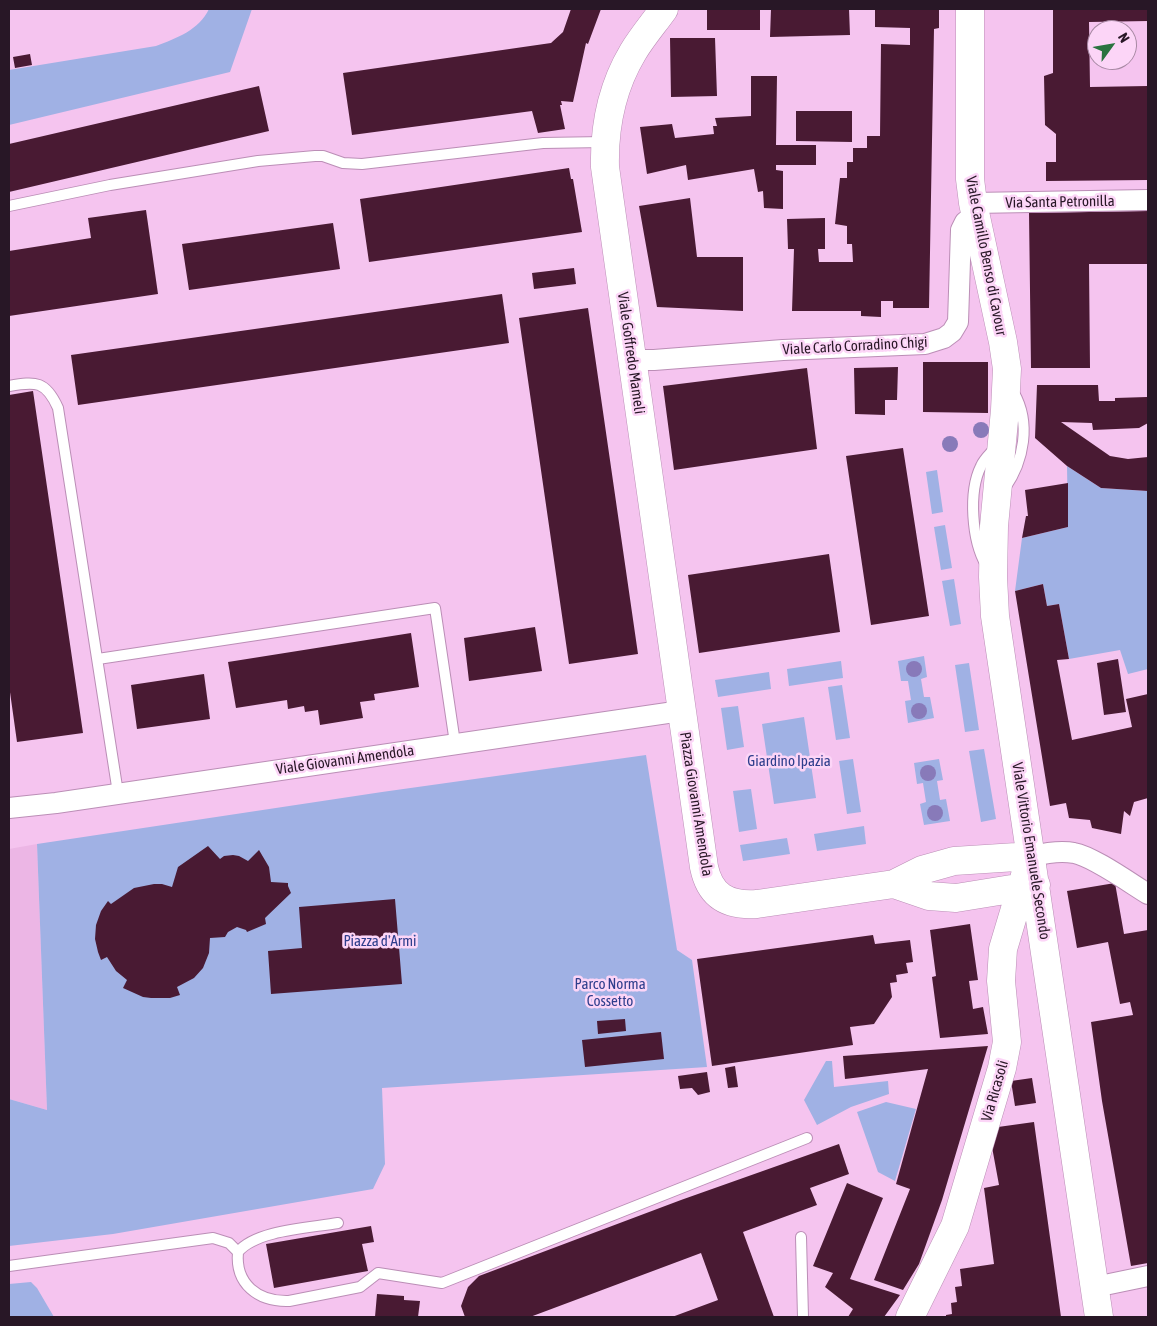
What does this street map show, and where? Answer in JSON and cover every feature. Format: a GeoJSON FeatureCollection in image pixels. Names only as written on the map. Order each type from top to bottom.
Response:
{"type":"FeatureCollection","features":[{"type":"Feature","properties":{"kind":"main road","name":"Viale Goffredo Mameli"},"geometry":{"type":"LineString","coordinates":[[664,9],[634,51],[626,66],[612,103],[605,142],[605,167],[681,711]]}},
{"type":"Feature","properties":{"kind":"main road","name":"Viale Camillo Benso di Cavour"},"geometry":{"type":"LineString","coordinates":[[970,9],[969,171],[974,209],[1005,355],[1007,384]]}},
{"type":"Feature","properties":{"kind":"main road","name":"Viale Vittorio Emanuele Secondo"},"geometry":{"type":"LineString","coordinates":[[1007,384],[996,502],[993,576],[997,637],[1032,856]]}},
{"type":"Feature","properties":{"kind":"main road","name":"Piazza Giovanni Amendola"},"geometry":{"type":"LineString","coordinates":[[681,711],[704,867],[707,880],[717,894],[734,903],[749,904],[894,884]]}},
{"type":"Feature","properties":{"kind":"main road"},"geometry":{"type":"LineString","coordinates":[[894,884],[922,870],[954,860],[1032,856]]}},
{"type":"Feature","properties":{"kind":"main road","name":"Via Ricasoli"},"geometry":{"type":"LineString","coordinates":[[910,1317],[955,1226],[1002,1068],[1007,1048],[1007,1035],[1001,966],[1006,936],[1028,886],[1032,856]]}},
{"type":"Feature","properties":{"kind":"main road"},"geometry":{"type":"LineString","coordinates":[[894,884],[929,896],[956,898],[1028,886]]}},
{"type":"Feature","properties":{"kind":"main road","name":"Viale Vittorio Emanuele Secondo"},"geometry":{"type":"LineString","coordinates":[[1028,886],[1099,1317]]}},
{"type":"Feature","properties":{"kind":"street","name":"Via Santa Petronilla"},"geometry":{"type":"LineString","coordinates":[[974,209],[1148,200]]}},
{"type":"Feature","properties":{"kind":"street","name":"Viale Carlo Corradino Chigi"},"geometry":{"type":"LineString","coordinates":[[632,360],[810,348],[912,345],[936,341],[952,332],[958,322],[961,230],[974,209]]}},
{"type":"Feature","properties":{"kind":"street","name":"Viale Giovanni Amendola"},"geometry":{"type":"LineString","coordinates":[[9,808],[118,794],[681,711]]}},
{"type":"Feature","properties":{"kind":"street"},"geometry":{"type":"LineString","coordinates":[[1032,856],[1056,852],[1076,853],[1148,894]]}},
{"type":"Feature","properties":{"kind":"street"},"geometry":{"type":"LineString","coordinates":[[1095,1287],[1148,1276]]}},
{"type":"Feature","properties":{"kind":"lane"},"geometry":{"type":"LineString","coordinates":[[9,206],[184,172],[282,158],[323,156],[343,163],[362,164],[543,143],[605,142]]}},
{"type":"Feature","properties":{"kind":"lane"},"geometry":{"type":"LineString","coordinates":[[9,386],[34,383],[45,387],[51,392],[58,408],[118,794]]}},
{"type":"Feature","properties":{"kind":"lane"},"geometry":{"type":"LineString","coordinates":[[996,502],[1016,469],[1022,444],[1022,416],[1017,399],[1007,384]]}},
{"type":"Feature","properties":{"kind":"lane"},"geometry":{"type":"LineString","coordinates":[[993,576],[982,559],[976,541],[973,508],[974,492],[980,467],[1003,440]]}},
{"type":"Feature","properties":{"kind":"lane"},"geometry":{"type":"LineString","coordinates":[[98,659],[435,608],[456,744]]}},
{"type":"Feature","properties":{"kind":"lane"},"geometry":{"type":"LineString","coordinates":[[338,1224],[262,1236],[247,1243],[238,1252],[238,1268],[246,1282],[260,1296],[278,1301],[289,1301],[360,1287],[378,1273],[442,1283],[807,1138]]}},
{"type":"Feature","properties":{"kind":"lane"},"geometry":{"type":"LineString","coordinates":[[801,1237],[803,1317]]}},
{"type":"Feature","properties":{"kind":"lane"},"geometry":{"type":"LineString","coordinates":[[9,1266],[213,1238],[229,1243],[238,1252]]}},
{"type":"Feature","properties":{"kind":"shaded area"},"geometry":{"type":"Polygon","coordinates":[[[37,844],[47,1110],[9,1099],[9,849],[37,844]]]}},
{"type":"Feature","properties":{"kind":"green space"},"geometry":{"type":"Polygon","coordinates":[[[209,9],[252,9],[230,72],[9,125],[9,70],[156,46],[193,28],[209,9]]]}},
{"type":"Feature","properties":{"kind":"green space"},"geometry":{"type":"Polygon","coordinates":[[[1067,466],[1101,488],[1148,491],[1148,669],[1128,674],[1120,650],[1069,659],[1059,604],[1047,606],[1043,584],[1015,591],[1022,538],[1068,527],[1067,466]]]}},
{"type":"Feature","properties":{"kind":"green space"},"geometry":{"type":"Polygon","coordinates":[[[937,470],[943,512],[932,514],[926,472],[937,470]]]}},
{"type":"Feature","properties":{"kind":"green space"},"geometry":{"type":"Polygon","coordinates":[[[945,525],[952,568],[941,570],[934,527],[945,525]]]}},
{"type":"Feature","properties":{"kind":"green space"},"geometry":{"type":"Polygon","coordinates":[[[954,579],[961,624],[950,626],[942,581],[954,579]]]}},
{"type":"Feature","properties":{"kind":"green space"},"geometry":{"type":"Polygon","coordinates":[[[924,656],[927,677],[921,679],[924,697],[930,697],[934,718],[908,723],[905,701],[911,700],[908,681],[901,681],[898,661],[924,656]]]}},
{"type":"Feature","properties":{"kind":"green space"},"geometry":{"type":"Polygon","coordinates":[[[841,661],[843,678],[789,686],[787,669],[841,661]]]}},
{"type":"Feature","properties":{"kind":"green space"},"geometry":{"type":"Polygon","coordinates":[[[969,663],[979,730],[965,732],[955,665],[969,663]]]}},
{"type":"Feature","properties":{"kind":"green space"},"geometry":{"type":"Polygon","coordinates":[[[769,672],[771,689],[718,697],[715,680],[769,672]]]}},
{"type":"Feature","properties":{"kind":"green space"},"geometry":{"type":"Polygon","coordinates":[[[842,685],[850,738],[836,740],[828,687],[842,685]]]}},
{"type":"Feature","properties":{"kind":"green space"},"geometry":{"type":"Polygon","coordinates":[[[738,706],[744,747],[727,750],[721,708],[738,706]]]}},
{"type":"Feature","properties":{"kind":"green space","name":"Giardino Ipazia"},"geometry":{"type":"Polygon","coordinates":[[[804,717],[816,798],[774,804],[762,724],[804,717]]]}},
{"type":"Feature","properties":{"kind":"green space"},"geometry":{"type":"Polygon","coordinates":[[[984,749],[996,819],[981,822],[969,751],[984,749]]]}},
{"type":"Feature","properties":{"kind":"green space","name":"Piazza d'Armi"},"geometry":{"type":"Polygon","coordinates":[[[646,755],[677,950],[692,960],[707,1067],[382,1088],[385,1164],[373,1189],[113,1234],[9,1246],[9,1099],[47,1110],[37,844],[382,792],[646,755]]]}},
{"type":"Feature","properties":{"kind":"green space"},"geometry":{"type":"Polygon","coordinates":[[[853,759],[861,812],[847,814],[839,761],[853,759]]]}},
{"type":"Feature","properties":{"kind":"green space"},"geometry":{"type":"Polygon","coordinates":[[[939,759],[943,780],[937,781],[940,800],[946,799],[950,821],[924,825],[920,804],[926,802],[923,783],[917,784],[914,763],[939,759]]]}},
{"type":"Feature","properties":{"kind":"green space"},"geometry":{"type":"Polygon","coordinates":[[[751,789],[757,829],[739,832],[733,791],[751,789]]]}},
{"type":"Feature","properties":{"kind":"green space"},"geometry":{"type":"Polygon","coordinates":[[[864,826],[866,844],[817,851],[814,834],[864,826]]]}},
{"type":"Feature","properties":{"kind":"green space"},"geometry":{"type":"Polygon","coordinates":[[[787,838],[790,854],[743,861],[740,845],[787,838]]]}},
{"type":"Feature","properties":{"kind":"green space"},"geometry":{"type":"Polygon","coordinates":[[[826,1061],[832,1061],[834,1087],[888,1081],[889,1094],[851,1107],[817,1125],[804,1100],[826,1061]]]}},
{"type":"Feature","properties":{"kind":"green space"},"geometry":{"type":"Polygon","coordinates":[[[886,1102],[916,1109],[895,1181],[878,1172],[857,1112],[886,1102]]]}},
{"type":"Feature","properties":{"kind":"green space"},"geometry":{"type":"Polygon","coordinates":[[[31,1282],[37,1288],[54,1317],[9,1317],[9,1284],[31,1282]]]}},
{"type":"Feature","properties":{"kind":"building"},"geometry":{"type":"Polygon","coordinates":[[[571,9],[601,9],[588,44],[586,43],[573,102],[561,101],[562,105],[560,105],[565,129],[538,133],[532,111],[352,135],[343,73],[551,43],[563,32],[571,9]]]}},
{"type":"Feature","properties":{"kind":"building"},"geometry":{"type":"Polygon","coordinates":[[[707,9],[760,9],[760,30],[707,30],[707,9]]]}},
{"type":"Feature","properties":{"kind":"building"},"geometry":{"type":"Polygon","coordinates":[[[771,9],[849,9],[850,35],[770,37],[771,9]]]}},
{"type":"Feature","properties":{"kind":"building"},"geometry":{"type":"Polygon","coordinates":[[[875,9],[939,9],[939,28],[934,29],[929,308],[893,308],[893,301],[881,301],[881,317],[861,316],[861,311],[792,311],[794,249],[788,249],[787,219],[825,218],[825,249],[818,249],[819,262],[853,262],[852,244],[847,244],[847,226],[835,224],[840,178],[847,178],[847,162],[853,162],[853,148],[867,148],[867,136],[880,136],[881,44],[910,45],[910,28],[875,27],[875,9]]]}},
{"type":"Feature","properties":{"kind":"building"},"geometry":{"type":"Polygon","coordinates":[[[1053,9],[1148,9],[1148,21],[1087,20],[1087,70],[1090,70],[1090,87],[1148,86],[1148,180],[1046,181],[1046,162],[1056,162],[1056,134],[1045,125],[1044,76],[1053,73],[1053,9]]]}},
{"type":"Feature","properties":{"kind":"building"},"geometry":{"type":"Polygon","coordinates":[[[670,38],[715,38],[717,96],[671,97],[670,38]]]}},
{"type":"Feature","properties":{"kind":"building"},"geometry":{"type":"Polygon","coordinates":[[[30,54],[32,65],[15,68],[13,57],[30,54]]]}},
{"type":"Feature","properties":{"kind":"building"},"geometry":{"type":"Polygon","coordinates":[[[751,76],[777,76],[776,145],[816,145],[816,165],[776,165],[776,170],[783,171],[783,209],[764,208],[763,191],[758,192],[754,169],[688,180],[686,165],[647,174],[640,127],[672,124],[675,138],[714,134],[713,126],[717,126],[715,118],[751,116],[751,76]]]}},
{"type":"Feature","properties":{"kind":"building"},"geometry":{"type":"Polygon","coordinates":[[[259,86],[269,131],[9,192],[9,144],[259,86]]]}},
{"type":"Feature","properties":{"kind":"building"},"geometry":{"type":"Polygon","coordinates":[[[796,111],[852,111],[852,142],[796,141],[796,111]]]}},
{"type":"Feature","properties":{"kind":"building"},"geometry":{"type":"Polygon","coordinates":[[[569,168],[571,179],[573,179],[582,232],[369,262],[360,199],[569,168]]]}},
{"type":"Feature","properties":{"kind":"building"},"geometry":{"type":"Polygon","coordinates":[[[690,198],[697,257],[743,257],[743,311],[657,307],[639,206],[690,198]]]}},
{"type":"Feature","properties":{"kind":"building"},"geometry":{"type":"Polygon","coordinates":[[[146,210],[158,294],[9,316],[9,251],[91,238],[88,218],[146,210]]]}},
{"type":"Feature","properties":{"kind":"building"},"geometry":{"type":"Polygon","coordinates":[[[1148,211],[1148,264],[1089,264],[1090,368],[1031,368],[1029,213],[1148,211]]]}},
{"type":"Feature","properties":{"kind":"building"},"geometry":{"type":"Polygon","coordinates":[[[333,223],[340,269],[189,290],[182,244],[333,223]]]}},
{"type":"Feature","properties":{"kind":"building"},"geometry":{"type":"Polygon","coordinates":[[[574,268],[576,284],[534,289],[532,273],[574,268]]]}},
{"type":"Feature","properties":{"kind":"building"},"geometry":{"type":"Polygon","coordinates":[[[502,294],[509,343],[78,405],[71,355],[502,294]]]}},
{"type":"Feature","properties":{"kind":"building"},"geometry":{"type":"Polygon","coordinates":[[[588,308],[638,654],[569,664],[519,318],[588,308]]]}},
{"type":"Feature","properties":{"kind":"building"},"geometry":{"type":"Polygon","coordinates":[[[923,362],[988,362],[988,413],[923,412],[923,362]]]}},
{"type":"Feature","properties":{"kind":"building"},"geometry":{"type":"Polygon","coordinates":[[[898,367],[897,400],[885,400],[885,415],[855,414],[854,368],[898,367]]]}},
{"type":"Feature","properties":{"kind":"building"},"geometry":{"type":"Polygon","coordinates":[[[807,368],[817,449],[674,470],[663,386],[807,368]]]}},
{"type":"Feature","properties":{"kind":"building"},"geometry":{"type":"Polygon","coordinates":[[[1037,385],[1098,385],[1099,401],[1115,401],[1115,398],[1147,397],[1148,423],[1139,428],[1093,430],[1092,423],[1061,422],[1110,456],[1128,459],[1148,457],[1148,491],[1101,488],[1067,466],[1035,438],[1037,385]]]}},
{"type":"Feature","properties":{"kind":"building"},"geometry":{"type":"Polygon","coordinates":[[[33,391],[83,733],[17,742],[9,685],[9,395],[33,391]]]}},
{"type":"Feature","properties":{"kind":"building"},"geometry":{"type":"Polygon","coordinates":[[[903,448],[929,616],[871,625],[846,456],[903,448]]]}},
{"type":"Feature","properties":{"kind":"building"},"geometry":{"type":"Polygon","coordinates":[[[1068,483],[1068,527],[1022,538],[1026,516],[1028,516],[1025,490],[1068,483]]]}},
{"type":"Feature","properties":{"kind":"building"},"geometry":{"type":"Polygon","coordinates":[[[829,554],[840,632],[699,653],[688,575],[829,554]]]}},
{"type":"Feature","properties":{"kind":"building"},"geometry":{"type":"Polygon","coordinates":[[[1043,584],[1047,606],[1059,604],[1069,659],[1057,660],[1072,740],[1132,727],[1126,699],[1148,694],[1148,798],[1134,802],[1130,816],[1124,811],[1121,834],[1092,828],[1090,820],[1069,818],[1066,803],[1050,806],[1015,591],[1043,584]]]}},
{"type":"Feature","properties":{"kind":"building"},"geometry":{"type":"Polygon","coordinates":[[[535,627],[542,671],[469,681],[464,638],[535,627]]]}},
{"type":"Feature","properties":{"kind":"building"},"geometry":{"type":"Polygon","coordinates":[[[411,633],[419,687],[374,694],[375,700],[360,702],[363,718],[320,725],[318,710],[305,712],[304,706],[288,709],[287,700],[236,708],[228,662],[411,633]]]}},
{"type":"Feature","properties":{"kind":"building"},"geometry":{"type":"Polygon","coordinates":[[[1118,659],[1126,712],[1104,715],[1097,663],[1118,659]]]}},
{"type":"Feature","properties":{"kind":"building"},"geometry":{"type":"Polygon","coordinates":[[[204,674],[210,719],[137,729],[131,685],[204,674]]]}},
{"type":"Feature","properties":{"kind":"building"},"geometry":{"type":"Polygon","coordinates":[[[208,846],[220,859],[224,856],[233,855],[248,861],[259,850],[269,867],[271,882],[288,883],[291,893],[265,918],[266,924],[247,932],[237,927],[228,932],[225,937],[210,938],[209,953],[203,968],[194,978],[177,987],[180,995],[170,998],[151,998],[143,997],[123,988],[127,980],[116,971],[107,957],[101,960],[98,952],[95,939],[96,925],[101,911],[108,901],[111,904],[134,888],[154,884],[172,887],[178,867],[208,846]]]}},
{"type":"Feature","properties":{"kind":"building"},"geometry":{"type":"Polygon","coordinates":[[[1115,883],[1124,934],[1148,930],[1148,1263],[1131,1266],[1102,1101],[1091,1022],[1133,1015],[1130,1002],[1120,1004],[1108,942],[1077,948],[1067,891],[1115,883]]]}},
{"type":"Feature","properties":{"kind":"building"},"geometry":{"type":"Polygon","coordinates":[[[395,899],[402,984],[271,994],[268,951],[302,948],[299,907],[395,899]]]}},
{"type":"Feature","properties":{"kind":"building"},"geometry":{"type":"Polygon","coordinates":[[[970,924],[978,980],[969,981],[973,1009],[983,1007],[988,1034],[940,1038],[932,977],[936,976],[930,930],[970,924]]]}},
{"type":"Feature","properties":{"kind":"building"},"geometry":{"type":"Polygon","coordinates":[[[873,935],[875,944],[910,940],[913,962],[906,963],[908,973],[896,975],[897,982],[890,983],[892,997],[874,1024],[850,1027],[853,1045],[712,1066],[697,959],[873,935]]]}},
{"type":"Feature","properties":{"kind":"building"},"geometry":{"type":"Polygon","coordinates":[[[625,1019],[626,1031],[598,1034],[597,1021],[625,1019]]]}},
{"type":"Feature","properties":{"kind":"building"},"geometry":{"type":"Polygon","coordinates":[[[661,1032],[664,1059],[585,1067],[582,1040],[661,1032]]]}},
{"type":"Feature","properties":{"kind":"building"},"geometry":{"type":"Polygon","coordinates":[[[988,1046],[942,1200],[919,1264],[903,1290],[874,1280],[910,1189],[896,1184],[928,1069],[845,1079],[843,1056],[988,1046]]]}},
{"type":"Feature","properties":{"kind":"building"},"geometry":{"type":"Polygon","coordinates":[[[735,1066],[738,1087],[728,1088],[725,1068],[735,1066]]]}},
{"type":"Feature","properties":{"kind":"building"},"geometry":{"type":"Polygon","coordinates":[[[707,1072],[710,1092],[698,1095],[692,1088],[680,1089],[678,1076],[707,1072]]]}},
{"type":"Feature","properties":{"kind":"building"},"geometry":{"type":"Polygon","coordinates":[[[1032,1078],[1036,1103],[1015,1106],[1011,1081],[1032,1078]]]}},
{"type":"Feature","properties":{"kind":"building"},"geometry":{"type":"Polygon","coordinates":[[[1034,1122],[1061,1317],[946,1317],[946,1315],[952,1314],[951,1303],[957,1302],[955,1287],[962,1286],[960,1269],[994,1264],[984,1188],[999,1185],[992,1147],[998,1127],[1034,1122]]]}},
{"type":"Feature","properties":{"kind":"building"},"geometry":{"type":"Polygon","coordinates":[[[839,1144],[849,1174],[810,1188],[817,1205],[743,1232],[774,1317],[672,1317],[718,1300],[701,1253],[530,1317],[465,1317],[461,1306],[468,1287],[479,1276],[681,1200],[839,1144]]]}},
{"type":"Feature","properties":{"kind":"building"},"geometry":{"type":"Polygon","coordinates":[[[847,1183],[883,1198],[850,1279],[900,1295],[884,1317],[848,1317],[853,1309],[825,1287],[833,1273],[813,1266],[847,1183]]]}},
{"type":"Feature","properties":{"kind":"building"},"geometry":{"type":"Polygon","coordinates":[[[371,1226],[374,1242],[362,1244],[368,1271],[274,1288],[266,1244],[371,1226]]]}},
{"type":"Feature","properties":{"kind":"building"},"geometry":{"type":"Polygon","coordinates":[[[377,1294],[404,1296],[404,1300],[420,1301],[418,1317],[375,1317],[377,1294]]]}},
{"type":"Feature","properties":{"kind":"park label","name":"Parco Norma Cossetto"},"geometry":{"type":"Point","coordinates":[610,992]}}]}
